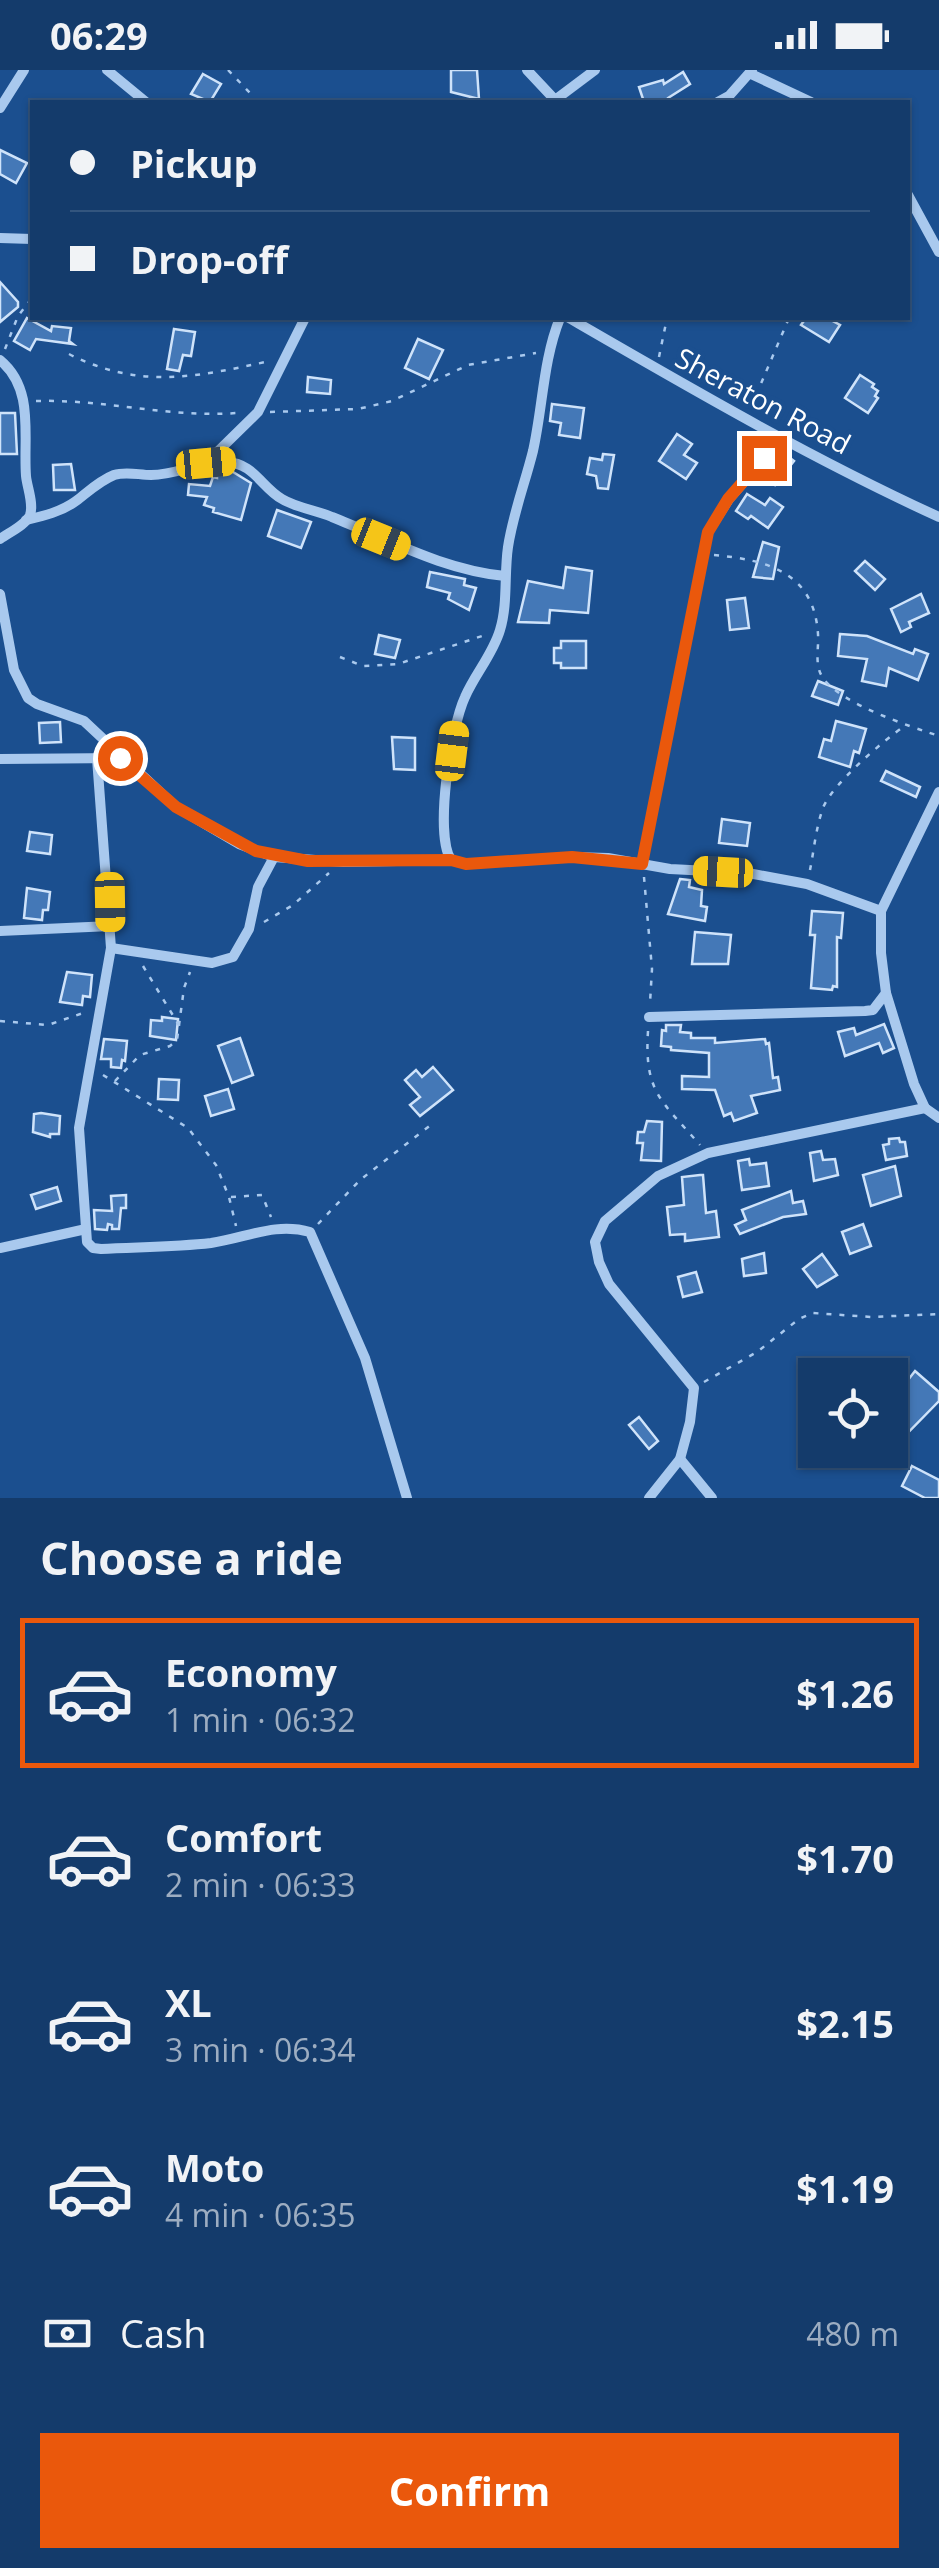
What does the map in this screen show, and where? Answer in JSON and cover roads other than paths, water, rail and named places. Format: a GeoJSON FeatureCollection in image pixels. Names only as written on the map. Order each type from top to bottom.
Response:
{"type":"FeatureCollection","features":[{"type":"Feature","properties":{"kind":"street"},"geometry":{"type":"LineString","coordinates":[[0,108],[24,70]]}},
{"type":"Feature","properties":{"kind":"street"},"geometry":{"type":"LineString","coordinates":[[107,70],[144,100]]}},
{"type":"Feature","properties":{"kind":"street"},"geometry":{"type":"LineString","coordinates":[[527,70],[555,100]]}},
{"type":"Feature","properties":{"kind":"street"},"geometry":{"type":"LineString","coordinates":[[557,100],[595,70]]}},
{"type":"Feature","properties":{"kind":"street"},"geometry":{"type":"LineString","coordinates":[[720,100],[751,72],[807,100]]}},
{"type":"Feature","properties":{"kind":"street"},"geometry":{"type":"LineString","coordinates":[[910,199],[939,252]]}},
{"type":"Feature","properties":{"kind":"street"},"geometry":{"type":"LineString","coordinates":[[0,238],[30,239]]}},
{"type":"Feature","properties":{"kind":"street"},"geometry":{"type":"LineString","coordinates":[[206,463],[258,412],[304,320]]}},
{"type":"Feature","properties":{"kind":"street"},"geometry":{"type":"LineString","coordinates":[[451,860],[443,842],[456,720],[500,630],[508,544],[542,405],[548,351],[559,320]]}},
{"type":"Feature","properties":{"kind":"street","name":"Sheraton Road"},"geometry":{"type":"LineString","coordinates":[[572,320],[884,492],[939,516]]}},
{"type":"Feature","properties":{"kind":"street"},"geometry":{"type":"LineString","coordinates":[[1,360],[20,386],[27,417],[25,456],[30,510],[26,520]]}},
{"type":"Feature","properties":{"kind":"street"},"geometry":{"type":"LineString","coordinates":[[642,864],[708,532],[728,499],[783,437]]}},
{"type":"Feature","properties":{"kind":"street"},"geometry":{"type":"LineString","coordinates":[[0,539],[26,520],[73,503],[116,474],[160,475],[206,463],[242,464],[279,498],[438,562],[476,573],[506,576]]}},
{"type":"Feature","properties":{"kind":"street"},"geometry":{"type":"LineString","coordinates":[[0,594],[4,629],[20,688],[37,704],[84,722],[176,807],[240,844],[274,856],[343,862],[451,860],[466,864],[572,857],[748,873],[806,884],[881,911]]}},
{"type":"Feature","properties":{"kind":"street"},"geometry":{"type":"LineString","coordinates":[[97,758],[111,948],[79,1128],[87,1242],[92,1248],[101,1249],[209,1243],[274,1228],[310,1232],[365,1358],[407,1498]]}},
{"type":"Feature","properties":{"kind":"street"},"geometry":{"type":"LineString","coordinates":[[0,759],[120,758]]}},
{"type":"Feature","properties":{"kind":"street"},"geometry":{"type":"LineString","coordinates":[[939,792],[881,911],[886,993],[914,1084],[925,1108],[939,1118]]}},
{"type":"Feature","properties":{"kind":"street"},"geometry":{"type":"LineString","coordinates":[[111,948],[223,962],[233,957],[249,929],[258,887],[274,856]]}},
{"type":"Feature","properties":{"kind":"street"},"geometry":{"type":"LineString","coordinates":[[0,932],[111,926]]}},
{"type":"Feature","properties":{"kind":"street"},"geometry":{"type":"LineString","coordinates":[[649,1017],[873,1010],[886,993]]}},
{"type":"Feature","properties":{"kind":"street"},"geometry":{"type":"LineString","coordinates":[[649,1498],[680,1459],[694,1388],[609,1284],[598,1262],[595,1242],[605,1221],[658,1176],[708,1153],[925,1108]]}},
{"type":"Feature","properties":{"kind":"street"},"geometry":{"type":"LineString","coordinates":[[0,1248],[86,1230]]}},
{"type":"Feature","properties":{"kind":"street"},"geometry":{"type":"LineString","coordinates":[[680,1459],[712,1498]]}}]}
